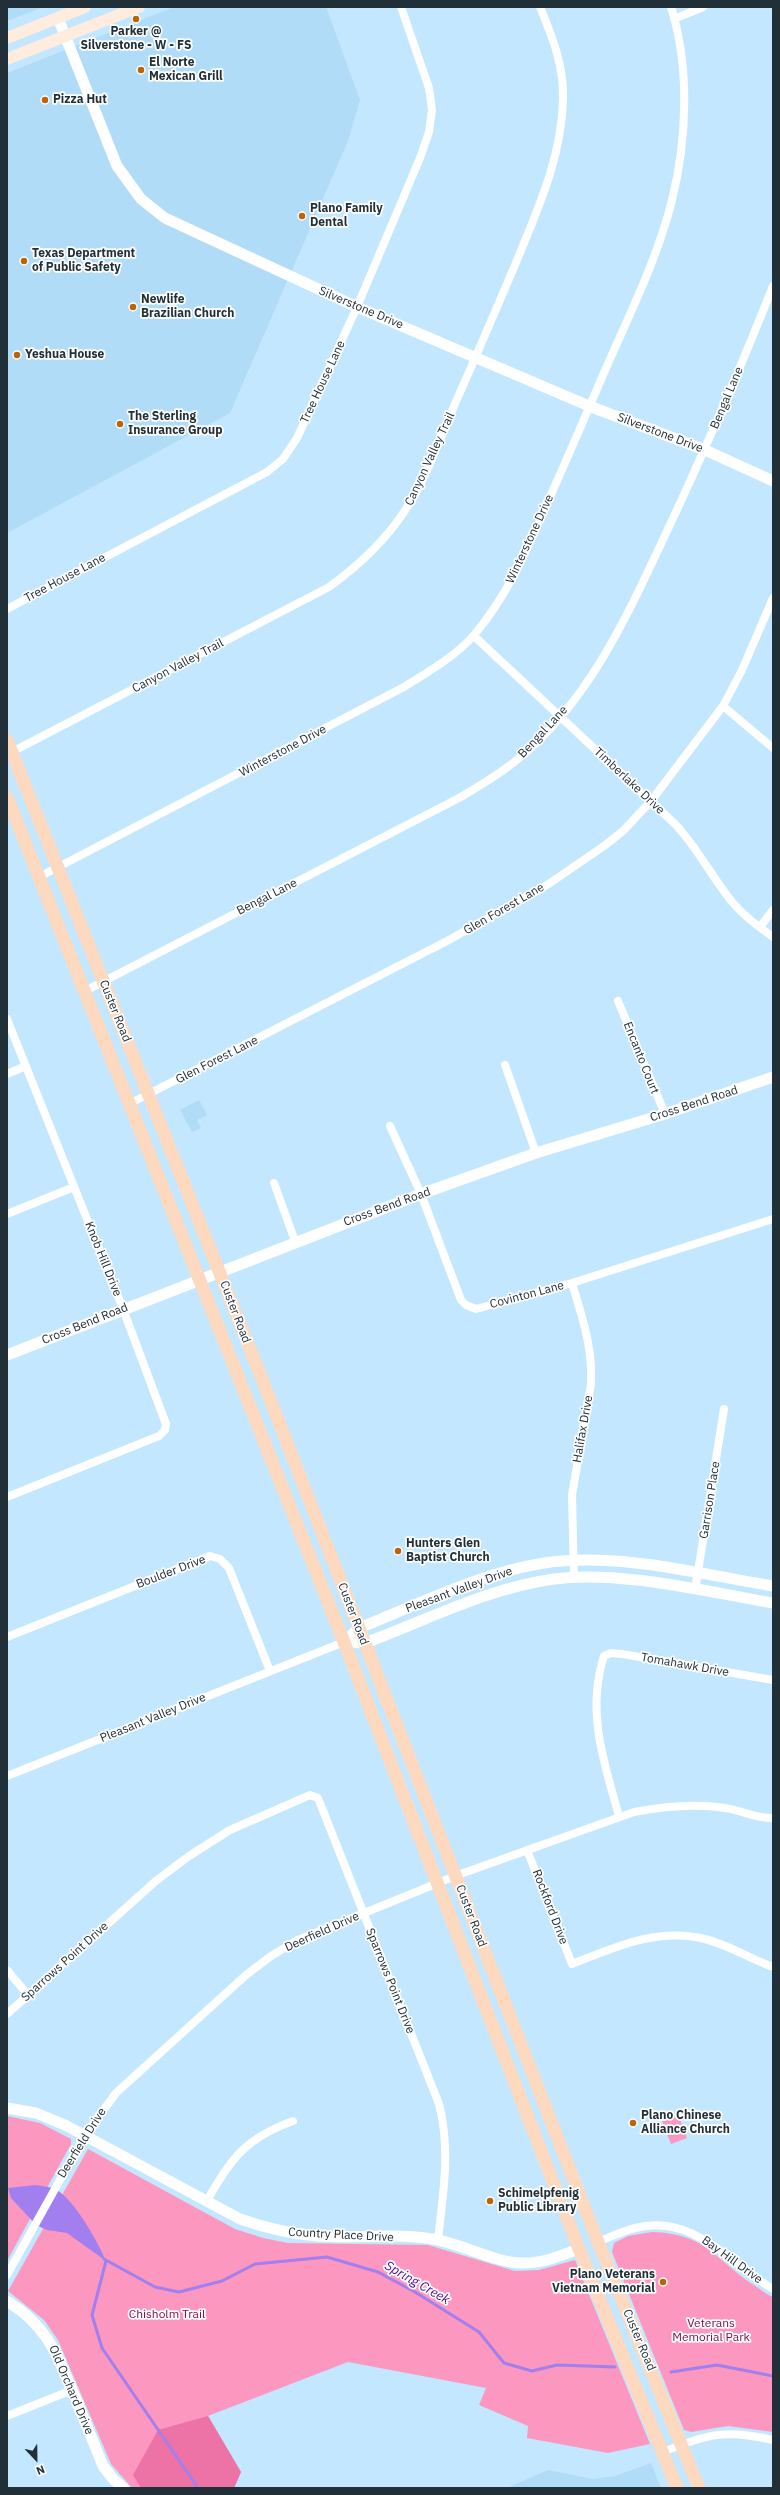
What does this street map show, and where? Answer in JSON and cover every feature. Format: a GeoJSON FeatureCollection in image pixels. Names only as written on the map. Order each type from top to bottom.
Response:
{"type":"FeatureCollection","features":[{"type":"Feature","properties":{"kind":"main road"},"geometry":{"type":"LineString","coordinates":[[7,38],[85,7]]}},
{"type":"Feature","properties":{"kind":"main road"},"geometry":{"type":"LineString","coordinates":[[7,59],[139,7]]}},
{"type":"Feature","properties":{"kind":"main road","name":"Custer Road"},"geometry":{"type":"LineString","coordinates":[[7,740],[10,754],[58,868],[365,1643],[598,2242],[642,2346],[699,2488]]}},
{"type":"Feature","properties":{"kind":"main road","name":"Custer Road"},"geometry":{"type":"LineString","coordinates":[[7,797],[344,1642],[436,1884],[579,2249],[677,2488]]}},
{"type":"Feature","properties":{"kind":"main road"},"geometry":{"type":"LineString","coordinates":[[579,2249],[598,2242]]}},
{"type":"Feature","properties":{"kind":"street","name":"Tree House Lane"},"geometry":{"type":"LineString","coordinates":[[7,609],[276,466],[290,451],[357,307],[420,158],[429,132],[432,110],[429,88],[401,7]]}},
{"type":"Feature","properties":{"kind":"street","name":"Canyon Valley Trail"},"geometry":{"type":"LineString","coordinates":[[10,754],[329,587],[361,562],[385,538],[405,512],[476,357],[546,189],[558,147],[564,98],[563,80],[558,54],[540,7]]}},
{"type":"Feature","properties":{"kind":"street","name":"Winterstone Drive"},"geometry":{"type":"LineString","coordinates":[[39,877],[404,687],[445,660],[474,636],[497,604],[524,559],[646,274],[672,200],[682,145],[683,114],[680,49],[671,7]]}},
{"type":"Feature","properties":{"kind":"street"},"geometry":{"type":"LineString","coordinates":[[674,19],[703,7]]}},
{"type":"Feature","properties":{"kind":"street","name":"Silverstone Drive"},"geometry":{"type":"LineString","coordinates":[[58,18],[117,166],[141,199],[178,226],[357,307],[589,406],[705,450],[773,481]]}},
{"type":"Feature","properties":{"kind":"street","name":"Bengal Lane"},"geometry":{"type":"LineString","coordinates":[[85,991],[459,798],[514,762],[538,740],[560,717],[613,642],[705,450],[773,286]]}},
{"type":"Feature","properties":{"kind":"street","name":"Glen Forest Lane"},"geometry":{"type":"LineString","coordinates":[[130,1104],[447,941],[547,885],[617,836],[651,801],[723,706],[742,670],[773,598]]}},
{"type":"Feature","properties":{"kind":"street","name":"Timberlake Drive"},"geometry":{"type":"LineString","coordinates":[[474,636],[651,801],[687,837],[734,904],[773,937]]}},
{"type":"Feature","properties":{"kind":"street"},"geometry":{"type":"LineString","coordinates":[[723,706],[773,748]]}},
{"type":"Feature","properties":{"kind":"street"},"geometry":{"type":"LineString","coordinates":[[760,927],[773,910]]}},
{"type":"Feature","properties":{"kind":"street","name":"Encanto Court"},"geometry":{"type":"LineString","coordinates":[[618,1001],[665,1114]]}},
{"type":"Feature","properties":{"kind":"street","name":"Knob Hill Drive"},"geometry":{"type":"LineString","coordinates":[[7,1019],[166,1419],[165,1430],[159,1436],[7,1497]]}},
{"type":"Feature","properties":{"kind":"street"},"geometry":{"type":"LineString","coordinates":[[504,1065],[536,1153]]}},
{"type":"Feature","properties":{"kind":"street"},"geometry":{"type":"LineString","coordinates":[[7,1074],[26,1066]]}},
{"type":"Feature","properties":{"kind":"street","name":"Cross Bend Road"},"geometry":{"type":"LineString","coordinates":[[7,1355],[295,1241],[421,1194],[536,1153],[665,1114],[773,1077]]}},
{"type":"Feature","properties":{"kind":"street","name":"Covinton Lane"},"geometry":{"type":"LineString","coordinates":[[390,1126],[421,1194],[457,1290],[466,1305],[476,1309],[572,1283],[773,1219]]}},
{"type":"Feature","properties":{"kind":"street"},"geometry":{"type":"LineString","coordinates":[[274,1183],[295,1241]]}},
{"type":"Feature","properties":{"kind":"street"},"geometry":{"type":"LineString","coordinates":[[7,1214],[74,1187]]}},
{"type":"Feature","properties":{"kind":"street","name":"Halifax Drive"},"geometry":{"type":"LineString","coordinates":[[572,1283],[590,1343],[592,1366],[592,1384],[572,1495],[574,1577]]}},
{"type":"Feature","properties":{"kind":"street","name":"Garrison Place"},"geometry":{"type":"LineString","coordinates":[[695,1590],[724,1409]]}},
{"type":"Feature","properties":{"kind":"street","name":"Boulder Drive"},"geometry":{"type":"LineString","coordinates":[[7,1637],[210,1556],[220,1559],[229,1568],[270,1671]]}},
{"type":"Feature","properties":{"kind":"street","name":"Pleasant Valley Drive"},"geometry":{"type":"LineString","coordinates":[[7,1776],[344,1642],[358,1628],[480,1580],[538,1565],[573,1561],[634,1563],[773,1586]]}},
{"type":"Feature","properties":{"kind":"street","name":"Pleasant Valley Drive"},"geometry":{"type":"LineString","coordinates":[[344,1642],[365,1643],[486,1596],[526,1584],[574,1577],[636,1580],[773,1603]]}},
{"type":"Feature","properties":{"kind":"street"},"geometry":{"type":"LineString","coordinates":[[480,1580],[486,1596]]}},
{"type":"Feature","properties":{"kind":"street","name":"Tomahawk Drive"},"geometry":{"type":"LineString","coordinates":[[619,1816],[598,1737],[596,1714],[604,1656],[611,1653],[773,1680]]}},
{"type":"Feature","properties":{"kind":"street","name":"Sparrows Point Drive"},"geometry":{"type":"LineString","coordinates":[[7,2014],[157,1880],[189,1856],[230,1830],[310,1795],[318,1798],[324,1809],[362,1914],[439,2104],[446,2130],[446,2151],[438,2240]]}},
{"type":"Feature","properties":{"kind":"street","name":"Deerfield Drive"},"geometry":{"type":"LineString","coordinates":[[7,2275],[85,2135],[116,2093],[246,1975],[271,1956],[298,1940],[436,1884],[619,1816],[664,1806],[696,1804],[727,1808],[773,1818]]}},
{"type":"Feature","properties":{"kind":"street","name":"Rockford Drive"},"geometry":{"type":"LineString","coordinates":[[528,1850],[572,1964],[636,1940],[680,1936],[704,1939],[773,1967]]}},
{"type":"Feature","properties":{"kind":"street"},"geometry":{"type":"LineString","coordinates":[[7,1970],[28,1995]]}},
{"type":"Feature","properties":{"kind":"street","name":"Country Place Drive"},"geometry":{"type":"LineString","coordinates":[[7,2108],[36,2114],[85,2135],[240,2219],[291,2234],[438,2240],[499,2260],[520,2263],[539,2262],[579,2249]]}},
{"type":"Feature","properties":{"kind":"street"},"geometry":{"type":"LineString","coordinates":[[206,2201],[225,2168],[238,2154],[257,2137],[293,2121]]}},
{"type":"Feature","properties":{"kind":"street","name":"Bay Hill Drive"},"geometry":{"type":"LineString","coordinates":[[598,2242],[635,2228],[671,2226],[697,2234],[716,2246],[752,2276],[773,2289]]}},
{"type":"Feature","properties":{"kind":"street","name":"Old Orchard Drive"},"geometry":{"type":"LineString","coordinates":[[7,2301],[21,2309],[46,2335],[61,2362],[103,2466],[114,2480],[124,2488]]}},
{"type":"Feature","properties":{"kind":"street"},"geometry":{"type":"LineString","coordinates":[[7,2416],[72,2390]]}},
{"type":"Feature","properties":{"kind":"street"},"geometry":{"type":"LineString","coordinates":[[663,2452],[710,2435],[729,2433],[773,2440]]}},
{"type":"Feature","properties":{"kind":"shaded area"},"geometry":{"type":"Polygon","coordinates":[[[7,7],[44,7],[7,21],[7,7]]]}},
{"type":"Feature","properties":{"kind":"shaded area"},"geometry":{"type":"Polygon","coordinates":[[[174,7],[326,7],[360,100],[348,141],[230,413],[7,533],[7,73],[174,7]]]}},
{"type":"Feature","properties":{"kind":"shaded area"},"geometry":{"type":"Polygon","coordinates":[[[199,1100],[207,1115],[197,1120],[201,1128],[192,1132],[180,1110],[199,1100]]]}},
{"type":"Feature","properties":{"kind":"shaded area"},"geometry":{"type":"Polygon","coordinates":[[[36,2185],[49,2187],[64,2195],[92,2233],[106,2261],[67,2233],[47,2230],[36,2225],[11,2198],[8,2188],[36,2185]]]}},
{"type":"Feature","properties":{"kind":"shaded area"},"geometry":{"type":"Polygon","coordinates":[[[208,2416],[241,2472],[234,2488],[141,2488],[133,2475],[158,2430],[208,2416]]]}},
{"type":"Feature","properties":{"kind":"shaded area"},"geometry":{"type":"Polygon","coordinates":[[[651,2463],[661,2488],[507,2488],[548,2470],[593,2479],[615,2476],[651,2463]]]}},
{"type":"Feature","properties":{"kind":"green space"},"geometry":{"type":"Polygon","coordinates":[[[678,2114],[687,2138],[671,2144],[662,2121],[678,2114]]]}},
{"type":"Feature","properties":{"kind":"green space"},"geometry":{"type":"Polygon","coordinates":[[[7,2116],[40,2123],[71,2139],[71,2144],[7,2261],[7,2116]]]}},
{"type":"Feature","properties":{"kind":"green space","name":"Chisholm Trail"},"geometry":{"type":"Polygon","coordinates":[[[88,2149],[235,2229],[263,2238],[288,2243],[428,2245],[515,2271],[539,2270],[575,2260],[650,2444],[608,2453],[527,2438],[528,2426],[479,2405],[486,2388],[348,2362],[208,2416],[241,2472],[234,2488],[132,2488],[111,2464],[58,2340],[44,2320],[8,2291],[88,2149]]]}},
{"type":"Feature","properties":{"kind":"green space","name":"Veterans Memorial Park"},"geometry":{"type":"Polygon","coordinates":[[[652,2232],[685,2237],[697,2242],[752,2284],[773,2297],[773,2432],[728,2426],[691,2432],[684,2430],[612,2252],[614,2243],[628,2236],[652,2232]]]}},
{"type":"Feature","properties":{"kind":"waterway","name":"Spring Creek"},"geometry":{"type":"LineString","coordinates":[[104,2259],[155,2287],[179,2292],[222,2281],[255,2264],[327,2257],[378,2272],[415,2292],[479,2332],[504,2363],[532,2371],[557,2365],[615,2367]]}},
{"type":"Feature","properties":{"kind":"waterway","name":"Spring Creek"},"geometry":{"type":"LineString","coordinates":[[106,2261],[92,2315],[102,2348],[198,2488]]}},
{"type":"Feature","properties":{"kind":"waterway","name":"Spring Creek"},"geometry":{"type":"LineString","coordinates":[[671,2372],[717,2365],[773,2376]]}},
{"type":"Feature","properties":{"kind":"place","name":"Parker @ Silverstone - W - FS"},"geometry":{"type":"Point","coordinates":[136,19]}},
{"type":"Feature","properties":{"kind":"place","name":"El Norte Mexican Grill"},"geometry":{"type":"Point","coordinates":[141,70]}},
{"type":"Feature","properties":{"kind":"place","name":"Pizza Hut"},"geometry":{"type":"Point","coordinates":[45,100]}},
{"type":"Feature","properties":{"kind":"place","name":"Plano Family Dental"},"geometry":{"type":"Point","coordinates":[302,216]}},
{"type":"Feature","properties":{"kind":"place","name":"Texas Department of Public Safety"},"geometry":{"type":"Point","coordinates":[24,261]}},
{"type":"Feature","properties":{"kind":"place","name":"Newlife Brazilian Church"},"geometry":{"type":"Point","coordinates":[133,307]}},
{"type":"Feature","properties":{"kind":"place","name":"Yeshua House"},"geometry":{"type":"Point","coordinates":[17,355]}},
{"type":"Feature","properties":{"kind":"place","name":"The Sterling Insurance Group"},"geometry":{"type":"Point","coordinates":[120,424]}},
{"type":"Feature","properties":{"kind":"place","name":"Hunters Glen Baptist Church"},"geometry":{"type":"Point","coordinates":[398,1551]}},
{"type":"Feature","properties":{"kind":"place","name":"Plano Chinese Alliance Church"},"geometry":{"type":"Point","coordinates":[633,2123]}},
{"type":"Feature","properties":{"kind":"place","name":"Schimelpfenig Public Library"},"geometry":{"type":"Point","coordinates":[490,2201]}},
{"type":"Feature","properties":{"kind":"place","name":"Plano Veterans Vietnam Memorial"},"geometry":{"type":"Point","coordinates":[663,2282]}}]}
